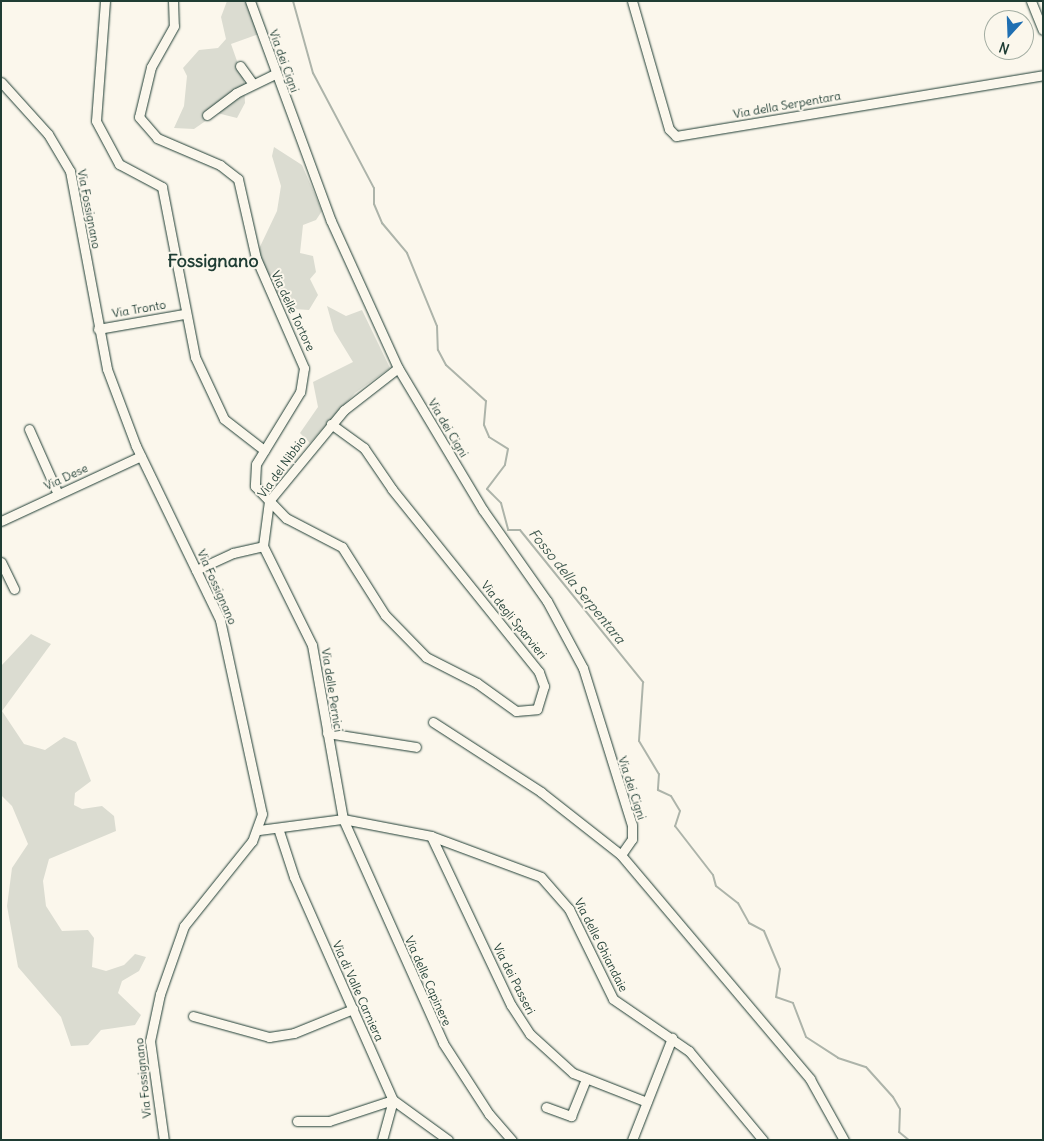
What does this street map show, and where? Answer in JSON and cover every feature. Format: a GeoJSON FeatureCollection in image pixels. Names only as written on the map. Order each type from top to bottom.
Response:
{"type":"FeatureCollection","features":[{"type":"Feature","properties":{"kind":"street"},"geometry":{"type":"LineString","coordinates":[[106,1],[96,120],[119,164],[154,180],[163,189],[184,314],[195,357],[222,416],[264,450]]}},
{"type":"Feature","properties":{"kind":"street","name":"Via delle Tortore"},"geometry":{"type":"LineString","coordinates":[[173,1],[174,26],[151,67],[138,115],[155,137],[225,168],[241,184],[256,258],[304,368],[300,392],[264,450],[253,478],[269,501]]}},
{"type":"Feature","properties":{"kind":"street","name":"Via dei Cigni"},"geometry":{"type":"LineString","coordinates":[[250,1],[330,221],[398,368],[480,504],[547,601],[581,665],[632,825],[632,839],[621,855]]}},
{"type":"Feature","properties":{"kind":"street","name":"Via della Serpentara"},"geometry":{"type":"LineString","coordinates":[[632,1],[669,129],[676,136],[1043,75]]}},
{"type":"Feature","properties":{"kind":"street"},"geometry":{"type":"LineString","coordinates":[[1031,1],[1043,30]]}},
{"type":"Feature","properties":{"kind":"street"},"geometry":{"type":"LineString","coordinates":[[240,66],[253,84]]}},
{"type":"Feature","properties":{"kind":"street"},"geometry":{"type":"LineString","coordinates":[[207,115],[253,84],[275,74]]}},
{"type":"Feature","properties":{"kind":"street","name":"Via Fossignano"},"geometry":{"type":"LineString","coordinates":[[1,82],[48,134],[68,167],[98,329],[112,386],[141,456],[196,570],[230,654],[262,814],[259,830],[187,922],[160,994],[150,1041],[164,1140]]}},
{"type":"Feature","properties":{"kind":"street","name":"Via Tronto"},"geometry":{"type":"LineString","coordinates":[[98,329],[184,314]]}},
{"type":"Feature","properties":{"kind":"street","name":"Via del Nibbio"},"geometry":{"type":"LineString","coordinates":[[263,546],[269,501],[331,424],[398,368]]}},
{"type":"Feature","properties":{"kind":"street","name":"Via degli Sparvieri"},"geometry":{"type":"LineString","coordinates":[[269,501],[288,519],[340,545],[385,615],[426,657],[477,683],[516,711],[528,713],[538,707],[544,686],[539,672],[392,489],[362,445],[331,424]]}},
{"type":"Feature","properties":{"kind":"street"},"geometry":{"type":"LineString","coordinates":[[29,429],[58,494]]}},
{"type":"Feature","properties":{"kind":"street","name":"Via Dese"},"geometry":{"type":"LineString","coordinates":[[1,521],[141,456]]}},
{"type":"Feature","properties":{"kind":"street"},"geometry":{"type":"LineString","coordinates":[[196,570],[233,552],[263,546]]}},
{"type":"Feature","properties":{"kind":"street","name":"Via delle Pernici"},"geometry":{"type":"LineString","coordinates":[[263,546],[309,636],[343,819]]}},
{"type":"Feature","properties":{"kind":"street"},"geometry":{"type":"LineString","coordinates":[[1,562],[14,589]]}},
{"type":"Feature","properties":{"kind":"street"},"geometry":{"type":"LineString","coordinates":[[433,722],[541,792],[621,855],[810,1079],[844,1140]]}},
{"type":"Feature","properties":{"kind":"street"},"geometry":{"type":"LineString","coordinates":[[327,734],[416,747]]}},
{"type":"Feature","properties":{"kind":"street","name":"Via delle Ghiandaie"},"geometry":{"type":"LineString","coordinates":[[259,830],[343,819],[431,836],[510,863],[549,883],[572,914],[613,999],[672,1038],[692,1055],[762,1140]]}},
{"type":"Feature","properties":{"kind":"street","name":"Via delle Capinere"},"geometry":{"type":"LineString","coordinates":[[343,819],[443,1043],[488,1114],[512,1140]]}},
{"type":"Feature","properties":{"kind":"street","name":"Via di Valle Carniera"},"geometry":{"type":"LineString","coordinates":[[278,828],[294,877],[394,1100],[448,1140]]}},
{"type":"Feature","properties":{"kind":"street","name":"Via dei Passeri"},"geometry":{"type":"LineString","coordinates":[[431,836],[521,1021],[551,1055],[586,1079],[647,1102]]}},
{"type":"Feature","properties":{"kind":"street"},"geometry":{"type":"LineString","coordinates":[[193,1016],[246,1034],[273,1037],[353,1009]]}},
{"type":"Feature","properties":{"kind":"street"},"geometry":{"type":"LineString","coordinates":[[632,1140],[672,1038]]}},
{"type":"Feature","properties":{"kind":"street"},"geometry":{"type":"LineString","coordinates":[[546,1107],[571,1116],[586,1079]]}},
{"type":"Feature","properties":{"kind":"street"},"geometry":{"type":"LineString","coordinates":[[297,1121],[329,1121],[394,1100]]}},
{"type":"Feature","properties":{"kind":"street"},"geometry":{"type":"LineString","coordinates":[[382,1140],[394,1100]]}},
{"type":"Feature","properties":{"kind":"shaded area"},"geometry":{"type":"Polygon","coordinates":[[[227,1],[248,1],[259,34],[231,44],[244,81],[245,103],[237,118],[217,113],[194,129],[174,128],[184,106],[187,76],[183,68],[199,50],[218,48],[226,39],[221,17],[227,1]]]}},
{"type":"Feature","properties":{"kind":"shaded area"},"geometry":{"type":"Polygon","coordinates":[[[274,147],[302,165],[322,211],[316,220],[303,225],[300,253],[313,256],[316,272],[310,279],[318,295],[309,310],[294,309],[279,300],[257,253],[277,211],[281,186],[272,156],[274,147]]]}},
{"type":"Feature","properties":{"kind":"shaded area"},"geometry":{"type":"Polygon","coordinates":[[[327,306],[346,316],[362,310],[390,368],[355,393],[310,443],[300,433],[318,407],[313,382],[353,362],[334,331],[327,306]]]}},
{"type":"Feature","properties":{"kind":"shaded area"},"geometry":{"type":"Polygon","coordinates":[[[31,634],[51,644],[2,711],[24,744],[45,750],[64,737],[76,742],[91,781],[75,793],[74,805],[82,809],[102,806],[114,816],[116,831],[49,859],[43,881],[46,906],[62,931],[88,930],[94,938],[92,967],[106,971],[124,965],[135,954],[146,957],[139,971],[122,981],[118,993],[141,1015],[135,1025],[101,1030],[88,1045],[71,1046],[61,1017],[18,967],[7,906],[12,868],[28,844],[12,806],[1,795],[1,666],[31,634]]]}},
{"type":"Feature","properties":{"kind":"waterway","name":"Fosso della Serpentara"},"geometry":{"type":"LineString","coordinates":[[293,1],[313,73],[374,188],[374,204],[382,223],[407,253],[437,326],[438,350],[446,365],[486,401],[484,425],[489,437],[508,449],[505,465],[487,489],[501,503],[508,530],[520,530],[643,682],[639,741],[659,774],[658,790],[671,796],[680,811],[675,826],[713,875],[716,886],[738,903],[749,923],[764,931],[780,969],[776,997],[793,1003],[806,1037],[838,1058],[866,1067],[893,1097],[900,1109],[899,1132],[909,1140]]}},
{"type":"Feature","properties":{"kind":"district","name":"Fossignano"},"geometry":{"type":"Point","coordinates":[213,261]}}]}
